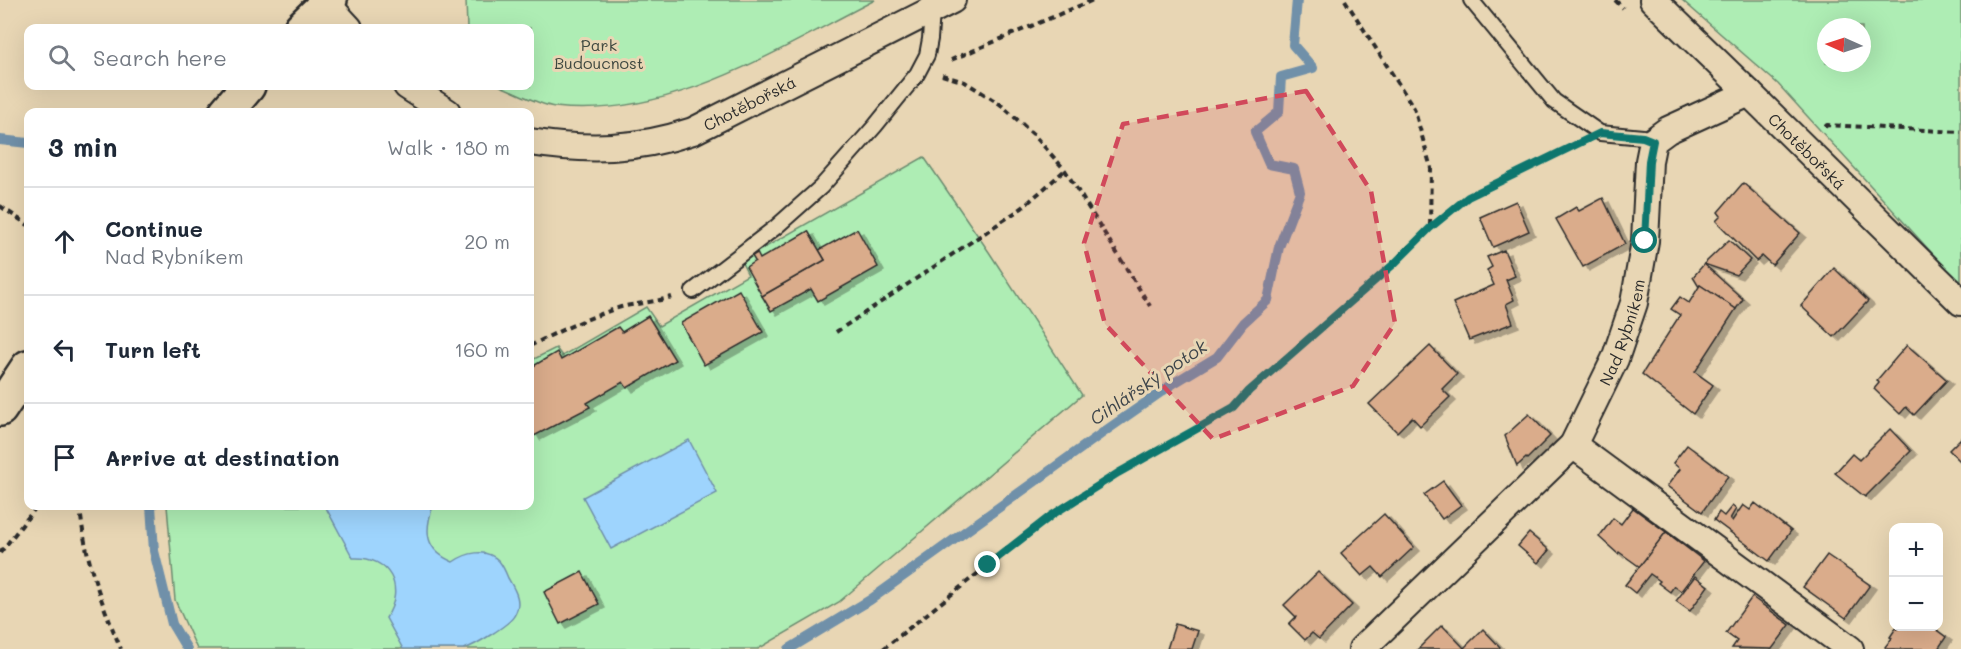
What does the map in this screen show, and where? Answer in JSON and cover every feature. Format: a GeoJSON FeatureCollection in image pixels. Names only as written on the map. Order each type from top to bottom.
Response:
{"type":"FeatureCollection","features":[{"type":"Feature","properties":{"kind":"main road"},"geometry":{"type":"LineString","coordinates":[[305,24],[328,2]]}},
{"type":"Feature","properties":{"kind":"main road"},"geometry":{"type":"LineString","coordinates":[[229,108],[245,90]]}},
{"type":"Feature","properties":{"kind":"main road"},"geometry":{"type":"LineString","coordinates":[[0,409],[24,373]]}},
{"type":"Feature","properties":{"kind":"street","name":"Chotěbořská"},"geometry":{"type":"LineString","coordinates":[[1653,0],[1961,302]]}},
{"type":"Feature","properties":{"kind":"street"},"geometry":{"type":"LineString","coordinates":[[328,2],[346,24]]}},
{"type":"Feature","properties":{"kind":"street","name":"Chotěbořská"},"geometry":{"type":"LineString","coordinates":[[534,143],[573,148],[617,148],[654,143],[684,134],[942,5]]}},
{"type":"Feature","properties":{"kind":"street"},"geometry":{"type":"LineString","coordinates":[[413,90],[441,108]]}},
{"type":"Feature","properties":{"kind":"street"},"geometry":{"type":"LineString","coordinates":[[1653,141],[1668,130],[1749,93]]}},
{"type":"Feature","properties":{"kind":"street","name":"Nad Rybníkem"},"geometry":{"type":"LineString","coordinates":[[1362,649],[1573,445],[1611,367],[1634,303],[1645,241],[1649,161],[1653,141]]}},
{"type":"Feature","properties":{"kind":"street"},"geometry":{"type":"LineString","coordinates":[[1573,445],[1850,649]]}},
{"type":"Feature","properties":{"kind":"lane"},"geometry":{"type":"LineString","coordinates":[[1471,0],[1554,101],[1600,133],[1643,137],[1653,141]]}},
{"type":"Feature","properties":{"kind":"lane"},"geometry":{"type":"LineString","coordinates":[[693,291],[776,227],[821,187],[875,126],[917,74],[927,55],[942,5]]}},
{"type":"Feature","properties":{"kind":"path"},"geometry":{"type":"LineString","coordinates":[[917,74],[1093,0]]}},
{"type":"Feature","properties":{"kind":"path"},"geometry":{"type":"LineString","coordinates":[[1345,0],[1414,108],[1431,168],[1430,228]]}},
{"type":"Feature","properties":{"kind":"path"},"geometry":{"type":"LineString","coordinates":[[917,74],[941,75],[965,82],[1000,104],[1033,134],[1065,170],[1150,306]]}},
{"type":"Feature","properties":{"kind":"path"},"geometry":{"type":"LineString","coordinates":[[1807,150],[1827,125],[1961,132]]}},
{"type":"Feature","properties":{"kind":"path"},"geometry":{"type":"LineString","coordinates":[[883,649],[1052,515],[1118,473],[1234,408],[1249,391],[1395,263],[1430,228],[1468,197],[1600,133]]}},
{"type":"Feature","properties":{"kind":"path"},"geometry":{"type":"LineString","coordinates":[[836,332],[1022,208],[1065,170]]}},
{"type":"Feature","properties":{"kind":"path"},"geometry":{"type":"LineString","coordinates":[[0,206],[24,222]]}},
{"type":"Feature","properties":{"kind":"path"},"geometry":{"type":"LineString","coordinates":[[534,344],[554,333],[623,307],[652,303],[693,291]]}},
{"type":"Feature","properties":{"kind":"path"},"geometry":{"type":"LineString","coordinates":[[0,553],[34,510]]}},
{"type":"Feature","properties":{"kind":"path"},"geometry":{"type":"LineString","coordinates":[[81,510],[91,573],[121,649]]}},
{"type":"Feature","properties":{"kind":"highlighted area"},"geometry":{"type":"Polygon","coordinates":[[[1306,91],[1371,191],[1395,323],[1353,386],[1213,439],[1105,324],[1084,243],[1123,124],[1306,91]]]}},
{"type":"Feature","properties":{"kind":"green space","name":"Park Budoucnost"},"geometry":{"type":"Polygon","coordinates":[[[466,0],[875,0],[721,77],[681,92],[640,103],[598,108],[549,106],[509,90],[534,90],[534,24],[467,24],[466,0]]]}},
{"type":"Feature","properties":{"kind":"green space"},"geometry":{"type":"Polygon","coordinates":[[[1682,0],[1961,0],[1961,285],[1778,84],[1682,0]]]}},
{"type":"Feature","properties":{"kind":"green space"},"geometry":{"type":"Polygon","coordinates":[[[924,157],[1082,395],[839,602],[758,649],[197,649],[175,600],[167,510],[534,510],[534,359],[556,348],[562,356],[646,307],[659,326],[748,275],[741,261],[924,157]]]}},
{"type":"Feature","properties":{"kind":"water"},"geometry":{"type":"Polygon","coordinates":[[[689,440],[717,493],[611,549],[583,497],[689,440]]]}},
{"type":"Feature","properties":{"kind":"water"},"geometry":{"type":"Polygon","coordinates":[[[327,510],[432,510],[428,532],[432,546],[437,552],[453,562],[476,553],[494,557],[499,561],[517,596],[517,611],[505,625],[464,649],[403,649],[386,618],[392,607],[394,596],[391,576],[377,562],[353,558],[327,510]]]}},
{"type":"Feature","properties":{"kind":"building"},"geometry":{"type":"Polygon","coordinates":[[[1743,183],[1800,233],[1772,265],[1762,256],[1756,261],[1716,221],[1721,216],[1718,212],[1743,183]]]}},
{"type":"Feature","properties":{"kind":"building"},"geometry":{"type":"Polygon","coordinates":[[[1603,198],[1625,244],[1583,267],[1556,219],[1576,207],[1579,211],[1603,198]]]}},
{"type":"Feature","properties":{"kind":"building"},"geometry":{"type":"Polygon","coordinates":[[[1516,201],[1529,231],[1493,247],[1480,217],[1516,201]]]}},
{"type":"Feature","properties":{"kind":"building"},"geometry":{"type":"Polygon","coordinates":[[[857,229],[878,267],[818,301],[811,289],[771,311],[762,296],[825,260],[819,250],[857,229]]]}},
{"type":"Feature","properties":{"kind":"building"},"geometry":{"type":"Polygon","coordinates":[[[808,231],[825,260],[762,296],[746,267],[755,261],[752,256],[757,253],[760,259],[808,231]]]}},
{"type":"Feature","properties":{"kind":"building"},"geometry":{"type":"Polygon","coordinates":[[[1729,240],[1750,260],[1736,275],[1704,264],[1729,240]]]}},
{"type":"Feature","properties":{"kind":"building"},"geometry":{"type":"Polygon","coordinates":[[[1504,250],[1515,276],[1506,280],[1514,300],[1506,304],[1513,323],[1469,340],[1453,303],[1494,285],[1487,270],[1492,267],[1487,257],[1504,250]]]}},
{"type":"Feature","properties":{"kind":"building"},"geometry":{"type":"Polygon","coordinates":[[[1704,264],[1743,299],[1736,309],[1700,285],[1699,287],[1693,277],[1704,264]]]}},
{"type":"Feature","properties":{"kind":"building"},"geometry":{"type":"Polygon","coordinates":[[[1834,268],[1868,301],[1834,337],[1801,306],[1834,268]]]}},
{"type":"Feature","properties":{"kind":"building"},"geometry":{"type":"Polygon","coordinates":[[[1700,285],[1736,309],[1695,372],[1713,385],[1693,414],[1642,374],[1680,315],[1671,309],[1680,297],[1689,303],[1700,285]]]}},
{"type":"Feature","properties":{"kind":"building"},"geometry":{"type":"Polygon","coordinates":[[[739,290],[763,332],[704,365],[681,323],[739,290]]]}},
{"type":"Feature","properties":{"kind":"building"},"geometry":{"type":"Polygon","coordinates":[[[648,316],[675,360],[627,388],[623,382],[587,403],[590,407],[534,436],[534,366],[557,352],[561,360],[618,327],[622,332],[648,316]]]}},
{"type":"Feature","properties":{"kind":"building"},"geometry":{"type":"Polygon","coordinates":[[[1907,345],[1947,380],[1914,415],[1906,407],[1900,414],[1874,389],[1879,383],[1877,380],[1907,345]]]}},
{"type":"Feature","properties":{"kind":"building"},"geometry":{"type":"Polygon","coordinates":[[[1430,346],[1457,374],[1442,389],[1450,397],[1420,426],[1412,417],[1397,432],[1369,404],[1430,346]]]}},
{"type":"Feature","properties":{"kind":"building"},"geometry":{"type":"Polygon","coordinates":[[[1529,414],[1550,436],[1517,466],[1505,436],[1529,414]]]}},
{"type":"Feature","properties":{"kind":"building"},"geometry":{"type":"Polygon","coordinates":[[[1890,429],[1911,451],[1865,497],[1835,473],[1852,454],[1859,460],[1890,429]]]}},
{"type":"Feature","properties":{"kind":"building"},"geometry":{"type":"Polygon","coordinates":[[[1961,438],[1961,462],[1949,450],[1961,438]]]}},
{"type":"Feature","properties":{"kind":"building"},"geometry":{"type":"Polygon","coordinates":[[[1687,445],[1728,476],[1702,512],[1667,486],[1680,469],[1673,463],[1687,445]]]}},
{"type":"Feature","properties":{"kind":"building"},"geometry":{"type":"Polygon","coordinates":[[[1443,481],[1461,505],[1442,519],[1424,495],[1443,481]]]}},
{"type":"Feature","properties":{"kind":"building"},"geometry":{"type":"Polygon","coordinates":[[[1755,503],[1791,531],[1769,561],[1714,520],[1719,512],[1724,516],[1732,506],[1736,509],[1730,519],[1732,521],[1743,505],[1750,510],[1755,503]]]}},
{"type":"Feature","properties":{"kind":"building"},"geometry":{"type":"Polygon","coordinates":[[[1633,508],[1666,532],[1640,567],[1619,552],[1618,554],[1599,537],[1613,518],[1621,524],[1633,508]]]}},
{"type":"Feature","properties":{"kind":"building"},"geometry":{"type":"Polygon","coordinates":[[[1384,514],[1414,547],[1382,577],[1373,567],[1362,576],[1341,553],[1384,514]]]}},
{"type":"Feature","properties":{"kind":"building"},"geometry":{"type":"Polygon","coordinates":[[[1666,532],[1704,561],[1681,591],[1674,586],[1670,592],[1650,574],[1635,593],[1625,585],[1666,532]]]}},
{"type":"Feature","properties":{"kind":"building"},"geometry":{"type":"Polygon","coordinates":[[[1529,533],[1549,550],[1538,563],[1518,546],[1529,533]]]}},
{"type":"Feature","properties":{"kind":"building"},"geometry":{"type":"Polygon","coordinates":[[[1827,555],[1870,585],[1846,618],[1803,587],[1827,555]]]}},
{"type":"Feature","properties":{"kind":"building"},"geometry":{"type":"Polygon","coordinates":[[[582,572],[599,604],[560,624],[544,592],[582,572]]]}},
{"type":"Feature","properties":{"kind":"building"},"geometry":{"type":"Polygon","coordinates":[[[1318,572],[1352,605],[1319,639],[1312,633],[1305,640],[1289,624],[1296,617],[1284,605],[1318,572]]]}},
{"type":"Feature","properties":{"kind":"building"},"geometry":{"type":"Polygon","coordinates":[[[1695,576],[1708,586],[1690,611],[1676,601],[1695,576]]]}},
{"type":"Feature","properties":{"kind":"building"},"geometry":{"type":"Polygon","coordinates":[[[1752,597],[1790,625],[1772,649],[1732,648],[1737,641],[1726,633],[1752,597]]]}},
{"type":"Feature","properties":{"kind":"building"},"geometry":{"type":"Polygon","coordinates":[[[1175,624],[1198,631],[1192,649],[1167,649],[1175,624]]]}},
{"type":"Feature","properties":{"kind":"building"},"geometry":{"type":"Polygon","coordinates":[[[1442,625],[1464,648],[1483,629],[1500,647],[1498,649],[1418,649],[1442,625]]]}},
{"type":"Feature","properties":{"kind":"building"},"geometry":{"type":"Polygon","coordinates":[[[1894,631],[1938,631],[1946,637],[1938,649],[1887,649],[1885,647],[1892,638],[1890,637],[1894,631]]]}},
{"type":"Feature","properties":{"kind":"waterway","name":"Cihlářský potok"},"geometry":{"type":"LineString","coordinates":[[789,649],[870,600],[1108,429],[1174,383],[1217,357],[1243,323],[1268,300],[1279,247],[1300,192],[1294,169],[1269,164],[1255,132],[1279,112],[1281,77],[1313,68],[1293,45],[1297,0]]}},
{"type":"Feature","properties":{"kind":"waterway"},"geometry":{"type":"LineString","coordinates":[[0,140],[24,143]]}},
{"type":"Feature","properties":{"kind":"waterway","name":"Cihlářský potok"},"geometry":{"type":"LineString","coordinates":[[151,510],[154,551],[172,624],[187,649]]}},
{"type":"Feature","properties":{"kind":"route"},"geometry":{"type":"LineString","coordinates":[[988,565],[1052,515],[1118,473],[1234,408],[1249,391],[1342,307],[1468,197],[1600,133],[1643,137],[1653,141],[1649,161],[1645,241]]}}]}
